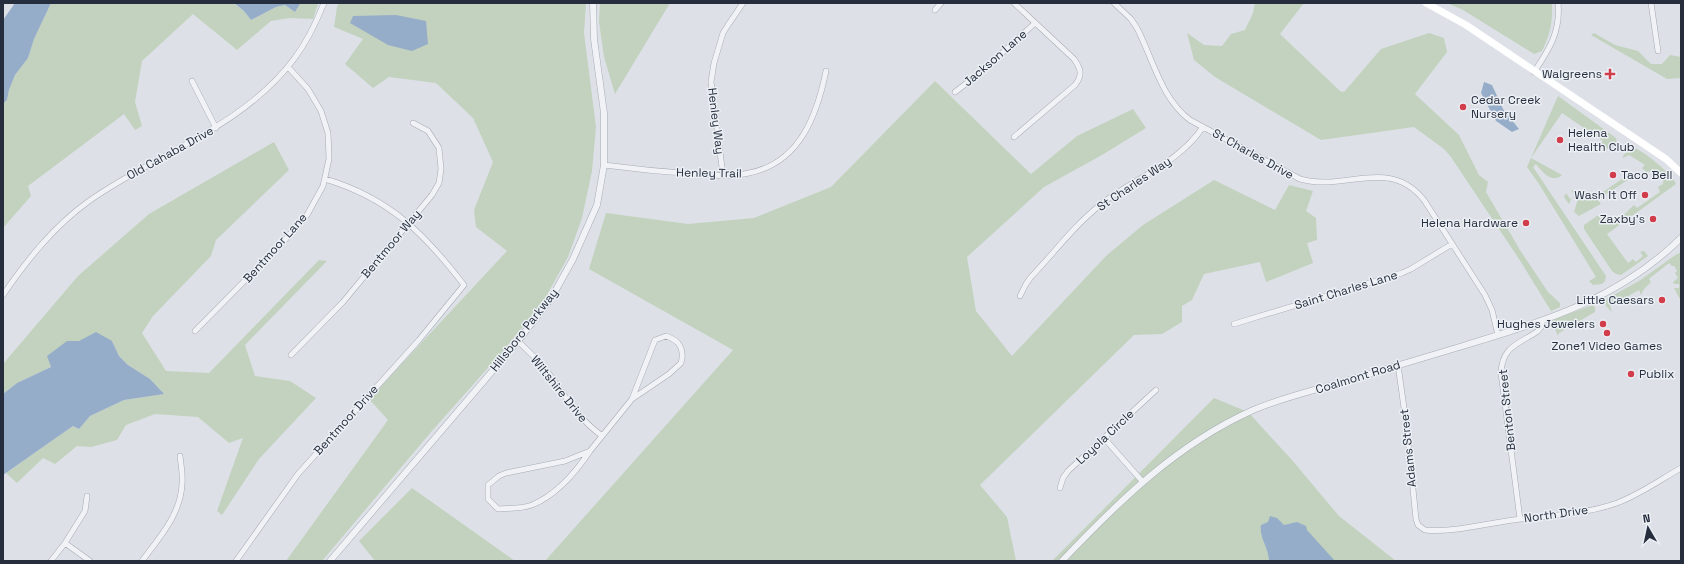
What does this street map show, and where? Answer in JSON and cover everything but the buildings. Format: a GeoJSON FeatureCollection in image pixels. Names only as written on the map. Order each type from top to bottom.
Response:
{"type":"FeatureCollection","features":[{"type":"Feature","properties":{"kind":"main road"},"geometry":{"type":"LineString","coordinates":[[1426,3],[1466,25],[1666,159],[1681,173]]}},
{"type":"Feature","properties":{"kind":"street","name":"Old Cahaba Drive"},"geometry":{"type":"LineString","coordinates":[[3,294],[19,272],[48,238],[87,202],[136,172],[216,128],[240,111],[265,90],[288,67],[311,33],[324,3]]}},
{"type":"Feature","properties":{"kind":"street","name":"Hillsboro Parkway"},"geometry":{"type":"LineString","coordinates":[[330,561],[518,341],[552,297],[573,259],[597,205],[604,165],[604,113],[594,39],[593,3]]}},
{"type":"Feature","properties":{"kind":"street","name":"Henley Way"},"geometry":{"type":"LineString","coordinates":[[723,176],[711,82],[714,63],[723,33],[743,3]]}},
{"type":"Feature","properties":{"kind":"street"},"geometry":{"type":"LineString","coordinates":[[935,10],[941,3]]}},
{"type":"Feature","properties":{"kind":"street"},"geometry":{"type":"LineString","coordinates":[[1014,3],[1074,59],[1080,69],[1081,74],[1080,80],[1075,85],[1014,137]]}},
{"type":"Feature","properties":{"kind":"street","name":"St Charles Drive"},"geometry":{"type":"LineString","coordinates":[[1114,3],[1131,19],[1137,28],[1168,96],[1176,107],[1186,116],[1203,127],[1300,180],[1328,182],[1385,177],[1406,183],[1413,188],[1424,200],[1488,301],[1498,335]]}},
{"type":"Feature","properties":{"kind":"street"},"geometry":{"type":"LineString","coordinates":[[1534,72],[1554,40],[1559,21],[1558,3]]}},
{"type":"Feature","properties":{"kind":"street"},"geometry":{"type":"LineString","coordinates":[[1651,3],[1658,51]]}},
{"type":"Feature","properties":{"kind":"street","name":"Jackson Lane"},"geometry":{"type":"LineString","coordinates":[[954,92],[980,73],[1035,23]]}},
{"type":"Feature","properties":{"kind":"street","name":"Bentmoor Lane"},"geometry":{"type":"LineString","coordinates":[[195,331],[283,242],[307,215],[323,186],[329,159],[328,133],[321,112],[308,89],[288,67]]}},
{"type":"Feature","properties":{"kind":"street","name":"Henley Trail"},"geometry":{"type":"LineString","coordinates":[[604,165],[723,176],[748,174],[758,171],[776,163],[789,154],[801,140],[815,113],[826,70]]}},
{"type":"Feature","properties":{"kind":"street"},"geometry":{"type":"LineString","coordinates":[[192,81],[216,128]]}},
{"type":"Feature","properties":{"kind":"street","name":"Bentmoor Way"},"geometry":{"type":"LineString","coordinates":[[291,355],[343,302],[432,195],[439,183],[441,169],[439,148],[428,131],[413,124]]}},
{"type":"Feature","properties":{"kind":"street","name":"St Charles Way"},"geometry":{"type":"LineString","coordinates":[[1020,296],[1031,277],[1092,212],[1113,196],[1168,161],[1185,148],[1203,127]]}},
{"type":"Feature","properties":{"kind":"street"},"geometry":{"type":"LineString","coordinates":[[325,179],[347,186],[389,209],[408,222]]}},
{"type":"Feature","properties":{"kind":"street","name":"Bentmoor Drive"},"geometry":{"type":"LineString","coordinates":[[236,561],[298,474],[419,340],[464,285],[444,259],[408,222]]}},
{"type":"Feature","properties":{"kind":"street","name":"Coalmont Road"},"geometry":{"type":"LineString","coordinates":[[1062,561],[1142,481],[1167,461],[1210,433],[1252,411],[1278,401],[1498,335],[1577,307],[1616,288],[1649,266],[1681,238]]}},
{"type":"Feature","properties":{"kind":"street","name":"Saint Charles Lane"},"geometry":{"type":"LineString","coordinates":[[1234,324],[1406,271],[1452,244]]}},
{"type":"Feature","properties":{"kind":"street","name":"Benton Street"},"geometry":{"type":"LineString","coordinates":[[1520,519],[1501,366],[1506,352],[1514,345],[1538,331],[1541,327],[1542,320]]}},
{"type":"Feature","properties":{"kind":"street"},"geometry":{"type":"LineString","coordinates":[[590,451],[565,461],[522,469],[499,476],[488,486],[488,500],[498,508],[522,507],[539,501],[556,490],[590,451],[632,399],[669,374],[681,363],[682,351],[676,341],[666,336],[655,340],[632,399]]}},
{"type":"Feature","properties":{"kind":"street","name":"Wiltshire Drive"},"geometry":{"type":"LineString","coordinates":[[518,341],[543,367],[580,417],[602,435]]}},
{"type":"Feature","properties":{"kind":"street","name":"Adams Street"},"geometry":{"type":"LineString","coordinates":[[1398,365],[1407,429],[1416,519],[1422,528]]}},
{"type":"Feature","properties":{"kind":"street","name":"Loyola Circle"},"geometry":{"type":"LineString","coordinates":[[1060,488],[1063,478],[1068,471],[1156,390]]}},
{"type":"Feature","properties":{"kind":"street"},"geometry":{"type":"LineString","coordinates":[[1104,438],[1142,481]]}},
{"type":"Feature","properties":{"kind":"street"},"geometry":{"type":"LineString","coordinates":[[142,561],[176,512],[180,500],[182,484],[180,456]]}},
{"type":"Feature","properties":{"kind":"street","name":"North Drive"},"geometry":{"type":"LineString","coordinates":[[1422,528],[1430,530],[1454,528],[1569,514],[1617,503],[1681,468]]}},
{"type":"Feature","properties":{"kind":"street"},"geometry":{"type":"LineString","coordinates":[[51,561],[65,543],[85,511],[87,496]]}},
{"type":"Feature","properties":{"kind":"street"},"geometry":{"type":"LineString","coordinates":[[65,543],[90,561]]}},
{"type":"Feature","properties":{"kind":"green space"},"geometry":{"type":"Polygon","coordinates":[[[51,3],[233,3],[244,11],[251,20],[276,7],[285,5],[295,12],[300,4],[299,3],[318,4],[313,19],[290,18],[271,21],[237,50],[193,14],[142,61],[135,102],[142,126],[135,130],[124,114],[28,186],[31,196],[3,228],[3,104],[7,100],[15,75],[28,58],[34,39],[51,3]]]}},
{"type":"Feature","properties":{"kind":"green space"},"geometry":{"type":"Polygon","coordinates":[[[339,3],[586,3],[584,33],[596,127],[592,171],[582,218],[568,257],[543,302],[503,351],[431,432],[322,561],[286,561],[388,420],[369,399],[507,251],[476,227],[474,210],[493,162],[473,118],[436,83],[389,77],[373,88],[345,64],[363,39],[334,27],[339,3]]]}},
{"type":"Feature","properties":{"kind":"green space"},"geometry":{"type":"Polygon","coordinates":[[[600,3],[670,3],[615,94],[604,57],[599,22],[600,3]]]}},
{"type":"Feature","properties":{"kind":"green space"},"geometry":{"type":"Polygon","coordinates":[[[1255,3],[1304,3],[1280,34],[1340,91],[1344,92],[1381,49],[1429,33],[1444,38],[1447,52],[1415,94],[1459,135],[1479,175],[1488,182],[1486,192],[1520,250],[1548,292],[1560,303],[1560,307],[1551,311],[1521,262],[1451,157],[1444,149],[1414,127],[1321,140],[1215,77],[1194,60],[1187,33],[1204,45],[1222,46],[1231,34],[1245,30],[1253,13],[1255,3]]]}},
{"type":"Feature","properties":{"kind":"green space"},"geometry":{"type":"Polygon","coordinates":[[[1447,3],[1552,3],[1550,28],[1542,51],[1534,54],[1463,10],[1447,3]]]}},
{"type":"Feature","properties":{"kind":"green space"},"geometry":{"type":"Polygon","coordinates":[[[1594,33],[1615,45],[1638,51],[1651,64],[1662,64],[1670,55],[1681,57],[1681,78],[1667,79],[1591,35],[1594,33]]]}},
{"type":"Feature","properties":{"kind":"green space"},"geometry":{"type":"Polygon","coordinates":[[[935,81],[1031,174],[1077,136],[1133,109],[1146,128],[1102,155],[1044,187],[967,257],[976,311],[1012,356],[1106,256],[1143,225],[1214,180],[1275,210],[1289,185],[1313,191],[1306,211],[1316,218],[1317,240],[1307,243],[1313,263],[1266,282],[1260,262],[1204,274],[1192,300],[1182,306],[1182,322],[1162,334],[1134,335],[980,485],[1007,517],[1016,561],[545,561],[733,350],[589,269],[606,213],[688,224],[754,218],[831,187],[935,81]]]}},
{"type":"Feature","properties":{"kind":"green space"},"geometry":{"type":"Polygon","coordinates":[[[1558,96],[1616,138],[1617,143],[1615,146],[1608,149],[1600,145],[1603,141],[1562,113],[1531,158],[1562,175],[1551,178],[1536,164],[1533,167],[1606,276],[1605,281],[1602,284],[1593,285],[1589,281],[1596,277],[1527,167],[1558,96]]]}},
{"type":"Feature","properties":{"kind":"green space"},"geometry":{"type":"Polygon","coordinates":[[[274,142],[289,170],[216,240],[211,256],[153,316],[142,333],[166,371],[209,373],[319,260],[327,261],[245,345],[255,376],[290,381],[316,398],[259,459],[222,515],[217,511],[243,438],[229,443],[198,417],[155,414],[126,425],[117,440],[91,447],[77,446],[55,464],[43,458],[17,483],[6,473],[73,426],[79,429],[90,416],[124,400],[163,394],[150,379],[128,365],[119,356],[112,341],[17,383],[3,394],[3,364],[78,276],[149,214],[274,142]]]}},
{"type":"Feature","properties":{"kind":"green space"},"geometry":{"type":"Polygon","coordinates":[[[1633,148],[1643,152],[1657,163],[1670,175],[1676,184],[1607,234],[1628,263],[1633,259],[1636,262],[1643,256],[1640,252],[1644,251],[1648,256],[1621,275],[1612,271],[1584,229],[1584,225],[1597,216],[1610,220],[1617,219],[1624,215],[1634,205],[1637,208],[1660,192],[1658,187],[1663,184],[1663,181],[1660,176],[1654,172],[1646,172],[1642,168],[1645,165],[1629,155],[1623,158],[1629,149],[1633,148]]]}},
{"type":"Feature","properties":{"kind":"green space"},"geometry":{"type":"Polygon","coordinates":[[[1631,173],[1635,175],[1598,200],[1601,204],[1579,216],[1574,212],[1578,199],[1573,197],[1575,196],[1571,190],[1573,190],[1582,200],[1591,200],[1631,173]]]}},
{"type":"Feature","properties":{"kind":"green space"},"geometry":{"type":"Polygon","coordinates":[[[1566,193],[1570,199],[1572,198],[1569,204],[1564,197],[1566,193]]]}},
{"type":"Feature","properties":{"kind":"green space"},"geometry":{"type":"Polygon","coordinates":[[[1681,252],[1681,301],[1674,288],[1679,288],[1679,284],[1674,284],[1673,282],[1678,278],[1675,273],[1677,271],[1674,266],[1669,263],[1649,279],[1651,282],[1644,289],[1641,295],[1639,290],[1610,306],[1612,312],[1606,306],[1605,301],[1608,298],[1639,281],[1681,252]]]}},
{"type":"Feature","properties":{"kind":"green space"},"geometry":{"type":"Polygon","coordinates":[[[1593,305],[1595,307],[1595,312],[1559,333],[1558,336],[1551,320],[1593,305]]]}},
{"type":"Feature","properties":{"kind":"green space"},"geometry":{"type":"Polygon","coordinates":[[[1214,398],[1248,412],[1292,460],[1339,516],[1396,561],[1052,561],[1214,398]]]}},
{"type":"Feature","properties":{"kind":"green space"},"geometry":{"type":"Polygon","coordinates":[[[412,488],[515,561],[375,561],[359,541],[412,488]]]}},
{"type":"Feature","properties":{"kind":"water"},"geometry":{"type":"Polygon","coordinates":[[[15,3],[51,3],[34,39],[28,58],[15,75],[7,100],[3,104],[3,20],[15,3]]]}},
{"type":"Feature","properties":{"kind":"water"},"geometry":{"type":"Polygon","coordinates":[[[234,3],[300,4],[295,12],[285,5],[276,7],[251,20],[244,11],[234,3]]]}},
{"type":"Feature","properties":{"kind":"water"},"geometry":{"type":"Polygon","coordinates":[[[396,15],[426,21],[428,44],[412,51],[388,45],[350,23],[353,16],[396,15]]]}},
{"type":"Feature","properties":{"kind":"water"},"geometry":{"type":"Polygon","coordinates":[[[1484,82],[1492,85],[1503,109],[1519,129],[1512,132],[1496,121],[1481,93],[1484,82]]]}},
{"type":"Feature","properties":{"kind":"water"},"geometry":{"type":"Polygon","coordinates":[[[96,332],[112,341],[119,356],[128,365],[150,379],[164,394],[124,400],[90,416],[79,429],[73,426],[3,475],[3,394],[17,383],[51,367],[47,356],[67,341],[79,341],[96,332]]]}},
{"type":"Feature","properties":{"kind":"water"},"geometry":{"type":"Polygon","coordinates":[[[1270,516],[1277,518],[1284,525],[1297,522],[1306,526],[1307,530],[1335,561],[1269,561],[1269,556],[1261,534],[1261,525],[1268,522],[1270,516]]]}},
{"type":"Feature","properties":{"kind":"place","name":"Walgreens"},"geometry":{"type":"Point","coordinates":[1610,74]}},
{"type":"Feature","properties":{"kind":"place","name":"Cedar Creek Nursery"},"geometry":{"type":"Point","coordinates":[1463,107]}},
{"type":"Feature","properties":{"kind":"place","name":"Helena Health Club"},"geometry":{"type":"Point","coordinates":[1560,140]}},
{"type":"Feature","properties":{"kind":"place","name":"Taco Bell"},"geometry":{"type":"Point","coordinates":[1613,175]}},
{"type":"Feature","properties":{"kind":"place","name":"Wash It Off"},"geometry":{"type":"Point","coordinates":[1645,195]}},
{"type":"Feature","properties":{"kind":"place","name":"Zaxby's"},"geometry":{"type":"Point","coordinates":[1653,219]}},
{"type":"Feature","properties":{"kind":"place","name":"Helena Hardware"},"geometry":{"type":"Point","coordinates":[1526,223]}},
{"type":"Feature","properties":{"kind":"place","name":"Little Caesars"},"geometry":{"type":"Point","coordinates":[1662,300]}},
{"type":"Feature","properties":{"kind":"place","name":"Hughes Jewelers"},"geometry":{"type":"Point","coordinates":[1603,324]}},
{"type":"Feature","properties":{"kind":"place","name":"Zone1 Video Games"},"geometry":{"type":"Point","coordinates":[1607,333]}},
{"type":"Feature","properties":{"kind":"place","name":"Publix"},"geometry":{"type":"Point","coordinates":[1631,374]}}]}
